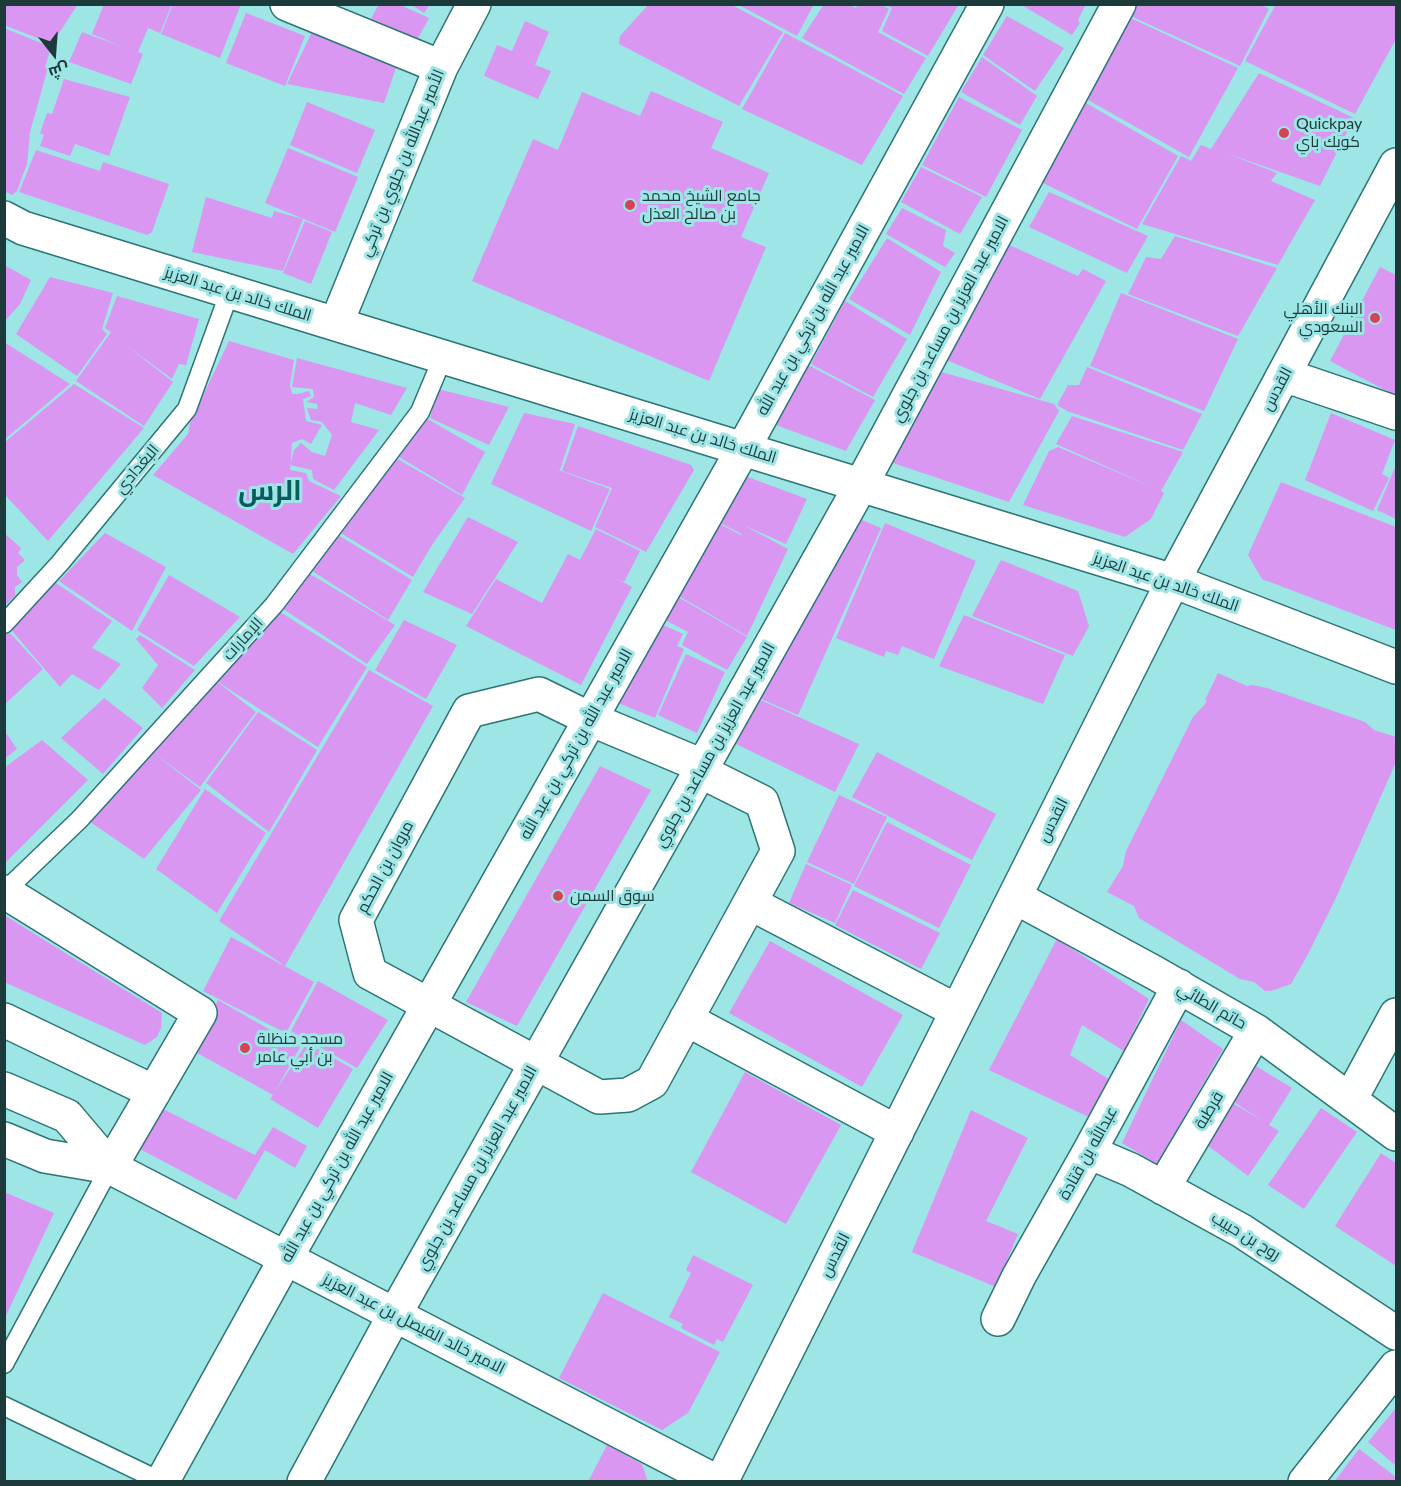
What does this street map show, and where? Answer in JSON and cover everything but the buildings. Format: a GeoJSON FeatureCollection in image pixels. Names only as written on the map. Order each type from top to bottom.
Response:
{"type":"FeatureCollection","features":[{"type":"Feature","properties":{"kind":"street"},"geometry":{"type":"LineString","coordinates":[[287,4],[441,67]]}},
{"type":"Feature","properties":{"kind":"street","name":"الأمير عبدالله بن جلوي بن تركي"},"geometry":{"type":"LineString","coordinates":[[336,324],[441,67],[474,4]]}},
{"type":"Feature","properties":{"kind":"street","name":"الامير عبد الله بن تركي بن عبد الله"},"geometry":{"type":"LineString","coordinates":[[162,1482],[428,1005],[743,449],[987,4]]}},
{"type":"Feature","properties":{"kind":"street","name":"الامير عبد العزيز بن مساعد بن جلوي"},"geometry":{"type":"LineString","coordinates":[[304,1482],[395,1314],[861,485],[1119,4]]}},
{"type":"Feature","properties":{"kind":"street","name":"القدس"},"geometry":{"type":"LineString","coordinates":[[719,1482],[1173,581],[1396,165]]}},
{"type":"Feature","properties":{"kind":"street","name":"الملك خالد بن عبد العزيز"},"geometry":{"type":"LineString","coordinates":[[4,219],[23,228],[1173,581],[1396,667]]}},
{"type":"Feature","properties":{"kind":"street"},"geometry":{"type":"LineString","coordinates":[[1284,375],[1396,413]]}},
{"type":"Feature","properties":{"kind":"street","name":"مروان بن الحكم"},"geometry":{"type":"LineString","coordinates":[[539,694],[590,719],[693,762],[700,771],[762,802],[778,851],[652,1082],[628,1095],[599,1097],[370,974],[356,920],[469,711],[539,694]]}},
{"type":"Feature","properties":{"kind":"street"},"geometry":{"type":"LineString","coordinates":[[5,892],[200,1013],[111,1167]]}},
{"type":"Feature","properties":{"kind":"street","name":"حاتم الطائي"},"geometry":{"type":"LineString","coordinates":[[1015,897],[1179,986],[1256,1031],[1396,1134]]}},
{"type":"Feature","properties":{"kind":"street"},"geometry":{"type":"LineString","coordinates":[[750,903],[957,1011]]}},
{"type":"Feature","properties":{"kind":"street","name":"عبدالله بن قتادة"},"geometry":{"type":"LineString","coordinates":[[998,1319],[1019,1276],[1179,986]]}},
{"type":"Feature","properties":{"kind":"street"},"geometry":{"type":"LineString","coordinates":[[1350,1100],[1396,1015]]}},
{"type":"Feature","properties":{"kind":"street"},"geometry":{"type":"LineString","coordinates":[[686,1019],[897,1132]]}},
{"type":"Feature","properties":{"kind":"street"},"geometry":{"type":"LineString","coordinates":[[4,1020],[154,1092]]}},
{"type":"Feature","properties":{"kind":"street","name":"قرطبة"},"geometry":{"type":"LineString","coordinates":[[1162,1188],[1256,1031]]}},
{"type":"Feature","properties":{"kind":"street","name":"الامير خالد الفيصل بن عبد العزيز"},"geometry":{"type":"LineString","coordinates":[[4,1089],[67,1116],[111,1167]]}},
{"type":"Feature","properties":{"kind":"street","name":"الامير خالد الفيصل بن عبد العزيز"},"geometry":{"type":"LineString","coordinates":[[4,1139],[45,1156],[111,1167],[719,1482]]}},
{"type":"Feature","properties":{"kind":"street","name":"روح بن حبيب"},"geometry":{"type":"LineString","coordinates":[[1089,1152],[1242,1231],[1396,1333]]}},
{"type":"Feature","properties":{"kind":"street"},"geometry":{"type":"LineString","coordinates":[[1305,1482],[1396,1367]]}},
{"type":"Feature","properties":{"kind":"lane","name":"البغدادي"},"geometry":{"type":"LineString","coordinates":[[4,624],[60,563],[187,409],[230,291]]}},
{"type":"Feature","properties":{"kind":"lane","name":"الإمارات"},"geometry":{"type":"LineString","coordinates":[[5,892],[80,819],[274,605],[420,412],[443,357]]}},
{"type":"Feature","properties":{"kind":"lane"},"geometry":{"type":"LineString","coordinates":[[4,1364],[111,1167]]}},
{"type":"Feature","properties":{"kind":"lane"},"geometry":{"type":"LineString","coordinates":[[4,1406],[162,1482]]}},
{"type":"Feature","properties":{"kind":"place","name":"Quickpay كويك باي"},"geometry":{"type":"Point","coordinates":[1284,133]}},
{"type":"Feature","properties":{"kind":"place","name":"جامع الشيخ محمد بن صالح العذل"},"geometry":{"type":"Point","coordinates":[630,205]}},
{"type":"Feature","properties":{"kind":"place","name":"البنك الأهلي السعودي"},"geometry":{"type":"Point","coordinates":[1375,318]}},
{"type":"Feature","properties":{"kind":"place","name":"سوق السمن"},"geometry":{"type":"Point","coordinates":[558,896]}},
{"type":"Feature","properties":{"kind":"place","name":"مسجد حنظلة بن أبي عامر"},"geometry":{"type":"Point","coordinates":[245,1048]}},
{"type":"Feature","properties":{"kind":"district","name":"الرس"},"geometry":{"type":"Point","coordinates":[270,491]}}]}
